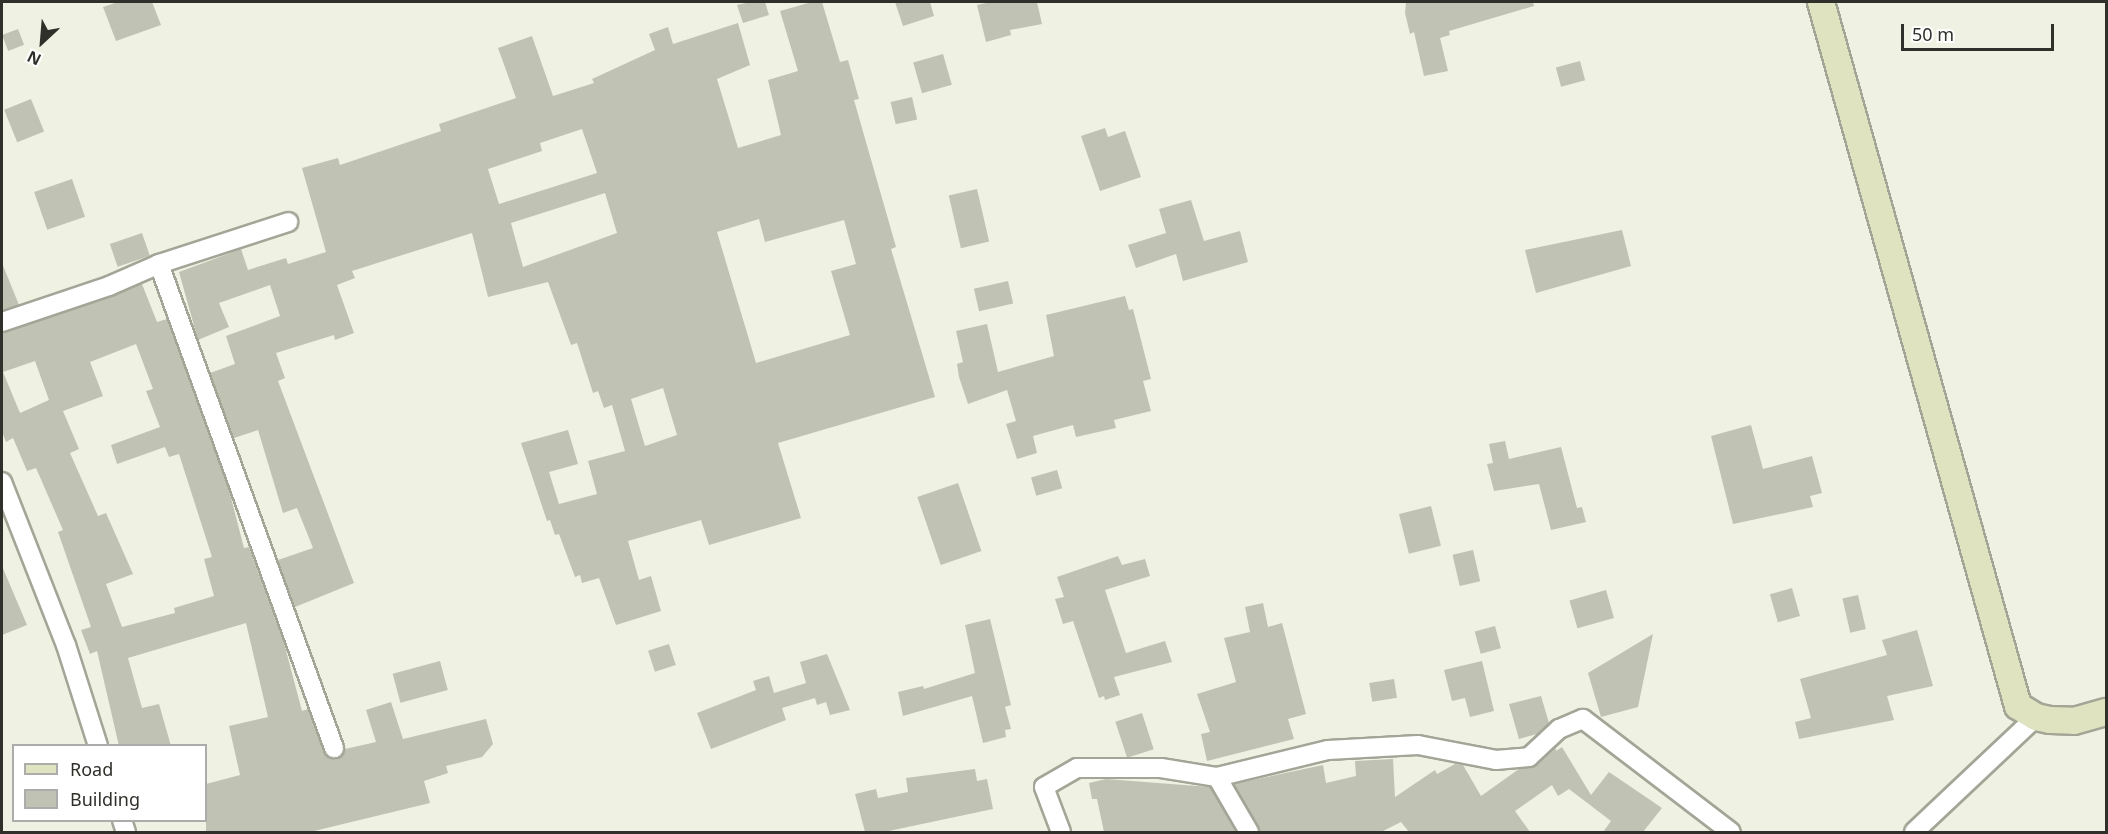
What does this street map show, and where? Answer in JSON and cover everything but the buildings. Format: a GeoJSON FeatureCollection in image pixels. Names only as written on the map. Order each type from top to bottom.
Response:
{"type":"FeatureCollection","features":[{"type":"Feature","properties":{"kind":"street"},"geometry":{"type":"LineString","coordinates":[[1821,2],[2007,678],[2018,706],[2036,717],[2074,721],[2106,712]]}},
{"type":"Feature","properties":{"kind":"street"},"geometry":{"type":"LineString","coordinates":[[2,322],[109,286],[159,264],[288,222]]}},
{"type":"Feature","properties":{"kind":"street"},"geometry":{"type":"LineString","coordinates":[[159,264],[334,748]]}},
{"type":"Feature","properties":{"kind":"street"},"geometry":{"type":"LineString","coordinates":[[2,482],[66,645],[97,744]]}},
{"type":"Feature","properties":{"kind":"street"},"geometry":{"type":"LineString","coordinates":[[1914,832],[2036,717]]}},
{"type":"Feature","properties":{"kind":"street"},"geometry":{"type":"LineString","coordinates":[[1061,832],[1044,787],[1077,768],[1161,768],[1217,777],[1328,750],[1418,745],[1496,760],[1529,757],[1559,729],[1582,719],[1731,832]]}},
{"type":"Feature","properties":{"kind":"street"},"geometry":{"type":"LineString","coordinates":[[1217,777],[1249,832]]}}]}
